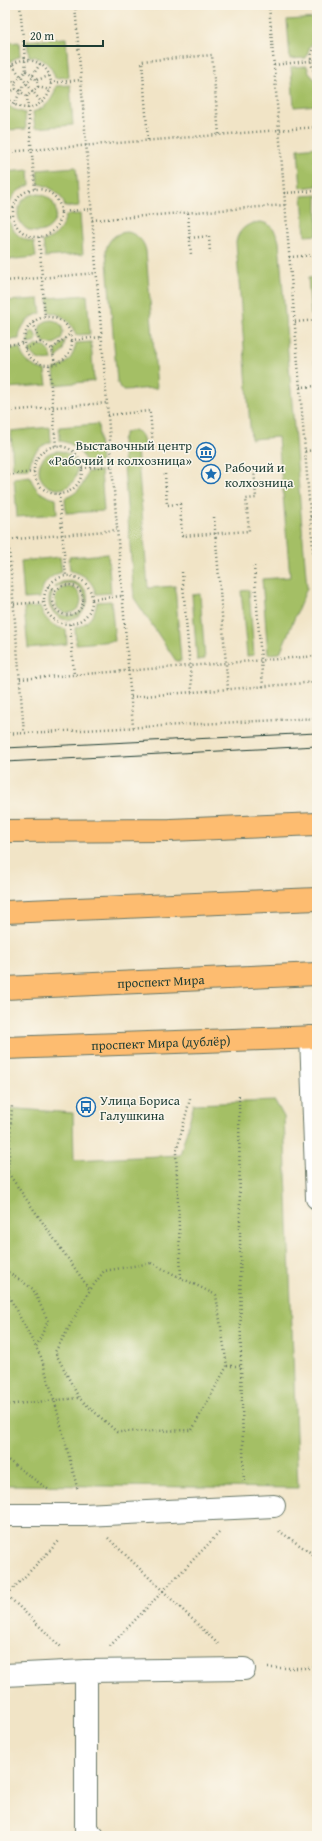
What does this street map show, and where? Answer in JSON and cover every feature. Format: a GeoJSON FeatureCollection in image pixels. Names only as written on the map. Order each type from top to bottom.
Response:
{"type":"FeatureCollection","features":[{"type":"Feature","properties":{"kind":"main road"},"geometry":{"type":"LineString","coordinates":[[5,831],[170,830],[317,824]]}},
{"type":"Feature","properties":{"kind":"main road"},"geometry":{"type":"LineString","coordinates":[[5,837],[30,830]]}},
{"type":"Feature","properties":{"kind":"main road"},"geometry":{"type":"LineString","coordinates":[[5,912],[317,899]]}},
{"type":"Feature","properties":{"kind":"main road","name":"проспект Мира"},"geometry":{"type":"LineString","coordinates":[[5,988],[317,974]]}},
{"type":"Feature","properties":{"kind":"main road","name":"проспект Мира (дублёр)"},"geometry":{"type":"LineString","coordinates":[[5,1048],[314,1037]]}},
{"type":"Feature","properties":{"kind":"main road"},"geometry":{"type":"LineString","coordinates":[[5,1039],[40,1046]]}},
{"type":"Feature","properties":{"kind":"street"},"geometry":{"type":"LineString","coordinates":[[314,1037],[317,1198]]}},
{"type":"Feature","properties":{"kind":"street"},"geometry":{"type":"LineString","coordinates":[[5,1515],[84,1515],[274,1506]]}},
{"type":"Feature","properties":{"kind":"street"},"geometry":{"type":"LineString","coordinates":[[5,1675],[86,1671],[244,1669]]}},
{"type":"Feature","properties":{"kind":"street"},"geometry":{"type":"LineString","coordinates":[[86,1671],[86,1830],[93,1836]]}},
{"type":"Feature","properties":{"kind":"path"},"geometry":{"type":"LineString","coordinates":[[20,5],[26,71],[37,80],[38,87]]}},
{"type":"Feature","properties":{"kind":"path"},"geometry":{"type":"LineString","coordinates":[[75,5],[133,727]]}},
{"type":"Feature","properties":{"kind":"path"},"geometry":{"type":"LineString","coordinates":[[269,5],[317,599]]}},
{"type":"Feature","properties":{"kind":"path"},"geometry":{"type":"LineString","coordinates":[[317,44],[312,52],[311,62],[317,76]]}},
{"type":"Feature","properties":{"kind":"path"},"geometry":{"type":"LineString","coordinates":[[148,140],[142,61],[204,55],[212,55],[219,135]]}},
{"type":"Feature","properties":{"kind":"path"},"geometry":{"type":"LineString","coordinates":[[5,73],[12,65],[24,60],[31,60],[40,64],[49,76],[50,90],[42,103],[29,108],[22,108],[14,105],[5,94],[16,89]]}},
{"type":"Feature","properties":{"kind":"path"},"geometry":{"type":"LineString","coordinates":[[274,65],[311,62],[317,60]]}},
{"type":"Feature","properties":{"kind":"path"},"geometry":{"type":"LineString","coordinates":[[14,105],[40,64]]}},
{"type":"Feature","properties":{"kind":"path"},"geometry":{"type":"LineString","coordinates":[[12,65],[42,103]]}},
{"type":"Feature","properties":{"kind":"path"},"geometry":{"type":"LineString","coordinates":[[16,89],[15,82],[26,71]]}},
{"type":"Feature","properties":{"kind":"path"},"geometry":{"type":"LineString","coordinates":[[37,80],[49,76]]}},
{"type":"Feature","properties":{"kind":"path"},"geometry":{"type":"LineString","coordinates":[[5,79],[15,82]]}},
{"type":"Feature","properties":{"kind":"path"},"geometry":{"type":"LineString","coordinates":[[50,83],[81,80]]}},
{"type":"Feature","properties":{"kind":"path"},"geometry":{"type":"LineString","coordinates":[[38,87],[50,90]]}},
{"type":"Feature","properties":{"kind":"path"},"geometry":{"type":"LineString","coordinates":[[27,96],[38,87]]}},
{"type":"Feature","properties":{"kind":"path"},"geometry":{"type":"LineString","coordinates":[[16,89],[27,96],[35,189]]}},
{"type":"Feature","properties":{"kind":"path"},"geometry":{"type":"LineString","coordinates":[[5,152],[317,127]]}},
{"type":"Feature","properties":{"kind":"path"},"geometry":{"type":"LineString","coordinates":[[35,189],[41,189],[50,193],[57,200],[60,212],[60,220],[55,229],[47,235],[39,237],[23,233],[16,226],[13,215],[14,206],[18,197],[26,191],[35,189]]}},
{"type":"Feature","properties":{"kind":"path"},"geometry":{"type":"LineString","coordinates":[[284,193],[317,191]]}},
{"type":"Feature","properties":{"kind":"path"},"geometry":{"type":"LineString","coordinates":[[92,220],[285,205]]}},
{"type":"Feature","properties":{"kind":"path"},"geometry":{"type":"LineString","coordinates":[[60,212],[91,209]]}},
{"type":"Feature","properties":{"kind":"path"},"geometry":{"type":"LineString","coordinates":[[188,212],[191,255]]}},
{"type":"Feature","properties":{"kind":"path"},"geometry":{"type":"LineString","coordinates":[[5,216],[13,215]]}},
{"type":"Feature","properties":{"kind":"path"},"geometry":{"type":"LineString","coordinates":[[190,238],[209,236],[210,253]]}},
{"type":"Feature","properties":{"kind":"path"},"geometry":{"type":"LineString","coordinates":[[39,237],[45,317]]}},
{"type":"Feature","properties":{"kind":"path"},"geometry":{"type":"LineString","coordinates":[[289,257],[317,255]]}},
{"type":"Feature","properties":{"kind":"path"},"geometry":{"type":"LineString","coordinates":[[5,281],[96,273]]}},
{"type":"Feature","properties":{"kind":"path"},"geometry":{"type":"LineString","coordinates":[[45,317],[52,317],[61,321],[68,328],[71,340],[71,348],[66,357],[55,364],[49,365],[34,361],[25,349],[24,343],[26,329],[33,322],[45,317]]}},
{"type":"Feature","properties":{"kind":"path"},"geometry":{"type":"LineString","coordinates":[[295,322],[317,320]]}},
{"type":"Feature","properties":{"kind":"path"},"geometry":{"type":"LineString","coordinates":[[33,322],[40,342],[52,349],[55,364]]}},
{"type":"Feature","properties":{"kind":"path"},"geometry":{"type":"LineString","coordinates":[[52,349],[70,334]]}},
{"type":"Feature","properties":{"kind":"path"},"geometry":{"type":"LineString","coordinates":[[71,340],[102,337]]}},
{"type":"Feature","properties":{"kind":"path"},"geometry":{"type":"LineString","coordinates":[[25,349],[40,342]]}},
{"type":"Feature","properties":{"kind":"path"},"geometry":{"type":"LineString","coordinates":[[5,345],[24,343]]}},
{"type":"Feature","properties":{"kind":"path"},"geometry":{"type":"LineString","coordinates":[[49,365],[56,446]]}},
{"type":"Feature","properties":{"kind":"path"},"geometry":{"type":"LineString","coordinates":[[300,387],[317,386]]}},
{"type":"Feature","properties":{"kind":"path"},"geometry":{"type":"LineString","coordinates":[[5,411],[107,403]]}},
{"type":"Feature","properties":{"kind":"path"},"geometry":{"type":"LineString","coordinates":[[108,414],[150,411],[153,447]]}},
{"type":"Feature","properties":{"kind":"path"},"geometry":{"type":"LineString","coordinates":[[56,446],[68,448],[76,453],[82,468],[81,477],[76,486],[68,492],[59,494],[48,492],[40,486],[35,478],[34,472],[35,463],[40,454],[48,448],[56,446]]}},
{"type":"Feature","properties":{"kind":"path"},"geometry":{"type":"LineString","coordinates":[[305,450],[317,450]]}},
{"type":"Feature","properties":{"kind":"path"},"geometry":{"type":"LineString","coordinates":[[82,468],[112,466]]}},
{"type":"Feature","properties":{"kind":"path"},"geometry":{"type":"LineString","coordinates":[[165,474],[168,505],[180,504],[182,536],[215,534],[249,531],[246,499],[256,498],[254,467]]}},
{"type":"Feature","properties":{"kind":"path"},"geometry":{"type":"LineString","coordinates":[[5,474],[34,472]]}},
{"type":"Feature","properties":{"kind":"path"},"geometry":{"type":"LineString","coordinates":[[59,494],[66,576]]}},
{"type":"Feature","properties":{"kind":"path"},"geometry":{"type":"LineString","coordinates":[[5,498],[7,539],[14,604],[24,733]]}},
{"type":"Feature","properties":{"kind":"path"},"geometry":{"type":"LineString","coordinates":[[310,517],[317,516]]}},
{"type":"Feature","properties":{"kind":"path"},"geometry":{"type":"LineString","coordinates":[[214,517],[228,690]]}},
{"type":"Feature","properties":{"kind":"path"},"geometry":{"type":"LineString","coordinates":[[7,539],[117,530]]}},
{"type":"Feature","properties":{"kind":"path"},"geometry":{"type":"LineString","coordinates":[[254,566],[263,687]]}},
{"type":"Feature","properties":{"kind":"path"},"geometry":{"type":"LineString","coordinates":[[182,572],[192,692]]}},
{"type":"Feature","properties":{"kind":"path"},"geometry":{"type":"LineString","coordinates":[[66,576],[73,576],[82,580],[89,587],[92,598],[91,607],[86,616],[78,622],[70,624],[54,620],[47,612],[44,602],[45,593],[48,586],[58,578],[66,576]]}},
{"type":"Feature","properties":{"kind":"path"},"geometry":{"type":"LineString","coordinates":[[71,585],[77,588],[82,595],[83,601],[80,610],[68,615],[60,612],[56,608],[54,602],[56,591],[65,586],[71,585]]}},
{"type":"Feature","properties":{"kind":"path"},"geometry":{"type":"LineString","coordinates":[[48,586],[56,591]]}},
{"type":"Feature","properties":{"kind":"path"},"geometry":{"type":"LineString","coordinates":[[92,598],[122,596]]}},
{"type":"Feature","properties":{"kind":"path"},"geometry":{"type":"LineString","coordinates":[[14,604],[44,602]]}},
{"type":"Feature","properties":{"kind":"path"},"geometry":{"type":"LineString","coordinates":[[70,624],[74,675]]}},
{"type":"Feature","properties":{"kind":"path"},"geometry":{"type":"LineString","coordinates":[[20,679],[317,656]]}},
{"type":"Feature","properties":{"kind":"path"},"geometry":{"type":"LineString","coordinates":[[131,697],[317,682]]}},
{"type":"Feature","properties":{"kind":"path"},"geometry":{"type":"LineString","coordinates":[[5,734],[317,718]]}},
{"type":"Feature","properties":{"kind":"path"},"geometry":{"type":"LineString","coordinates":[[84,1515],[6,1595],[86,1671],[244,1507],[241,1366],[239,1096]]}},
{"type":"Feature","properties":{"kind":"path"},"geometry":{"type":"LineString","coordinates":[[181,1278],[176,1153],[190,1099]]}},
{"type":"Feature","properties":{"kind":"path"},"geometry":{"type":"LineString","coordinates":[[5,1187],[8,1173],[12,1105]]}},
{"type":"Feature","properties":{"kind":"path"},"geometry":{"type":"LineString","coordinates":[[8,1173],[90,1290]]}},
{"type":"Feature","properties":{"kind":"path"},"geometry":{"type":"LineString","coordinates":[[151,1263],[216,1295],[227,1366],[192,1430],[117,1432],[78,1398],[55,1352],[90,1290],[104,1270],[151,1263]]}},
{"type":"Feature","properties":{"kind":"path"},"geometry":{"type":"LineString","coordinates":[[5,1270],[33,1289],[48,1321],[36,1347]]}},
{"type":"Feature","properties":{"kind":"path"},"geometry":{"type":"LineString","coordinates":[[5,1289],[41,1357],[54,1399],[84,1515],[244,1669],[317,1668]]}},
{"type":"Feature","properties":{"kind":"path"},"geometry":{"type":"LineString","coordinates":[[227,1366],[241,1366]]}},
{"type":"Feature","properties":{"kind":"path"},"geometry":{"type":"LineString","coordinates":[[5,1405],[54,1399],[78,1398]]}},
{"type":"Feature","properties":{"kind":"path"},"geometry":{"type":"LineString","coordinates":[[5,1458],[54,1493]]}},
{"type":"Feature","properties":{"kind":"path"},"geometry":{"type":"LineString","coordinates":[[274,1528],[317,1557]]}},
{"type":"Feature","properties":{"kind":"green space"},"geometry":{"type":"Polygon","coordinates":[[[317,18],[317,37],[310,46],[306,58],[290,59],[287,20],[317,18]]]}},
{"type":"Feature","properties":{"kind":"green space"},"geometry":{"type":"Polygon","coordinates":[[[66,38],[69,77],[55,78],[52,69],[46,62],[29,56],[27,41],[66,38]]]}},
{"type":"Feature","properties":{"kind":"green space"},"geometry":{"type":"Polygon","coordinates":[[[19,42],[20,56],[5,65],[5,43],[19,42]]]}},
{"type":"Feature","properties":{"kind":"green space"},"geometry":{"type":"Polygon","coordinates":[[[307,66],[309,73],[317,82],[317,105],[294,107],[291,67],[307,66]]]}},
{"type":"Feature","properties":{"kind":"green space"},"geometry":{"type":"Polygon","coordinates":[[[70,85],[73,125],[35,128],[33,112],[42,108],[49,102],[56,86],[70,85]]]}},
{"type":"Feature","properties":{"kind":"green space"},"geometry":{"type":"Polygon","coordinates":[[[5,103],[13,109],[25,113],[26,129],[5,130],[5,103]]]}},
{"type":"Feature","properties":{"kind":"green space"},"geometry":{"type":"Polygon","coordinates":[[[317,147],[317,186],[301,188],[298,149],[317,147]]]}},
{"type":"Feature","properties":{"kind":"green space"},"geometry":{"type":"Polygon","coordinates":[[[76,167],[79,206],[65,207],[62,198],[56,192],[39,184],[37,170],[76,167]]]}},
{"type":"Feature","properties":{"kind":"green space"},"geometry":{"type":"Polygon","coordinates":[[[29,170],[30,185],[21,189],[14,195],[10,202],[8,211],[5,212],[5,172],[29,170]]]}},
{"type":"Feature","properties":{"kind":"green space"},"geometry":{"type":"Polygon","coordinates":[[[33,194],[41,194],[51,199],[55,206],[55,220],[51,227],[41,232],[33,232],[23,227],[21,224],[18,217],[18,209],[23,199],[26,197],[33,194]]]}},
{"type":"Feature","properties":{"kind":"green space"},"geometry":{"type":"Polygon","coordinates":[[[317,195],[317,235],[305,236],[302,196],[317,195]]]}},
{"type":"Feature","properties":{"kind":"green space"},"geometry":{"type":"Polygon","coordinates":[[[80,214],[83,254],[45,257],[43,241],[52,238],[58,232],[66,215],[80,214]]]}},
{"type":"Feature","properties":{"kind":"green space"},"geometry":{"type":"Polygon","coordinates":[[[5,220],[9,220],[12,228],[18,235],[34,242],[36,257],[5,260],[5,220]]]}},
{"type":"Feature","properties":{"kind":"green space"},"geometry":{"type":"Polygon","coordinates":[[[260,222],[267,224],[273,229],[279,242],[307,588],[280,653],[268,654],[262,579],[290,577],[278,437],[251,439],[236,242],[239,234],[244,228],[251,224],[260,222]]]}},
{"type":"Feature","properties":{"kind":"green space"},"geometry":{"type":"Polygon","coordinates":[[[128,232],[140,239],[144,244],[146,251],[157,388],[124,390],[120,388],[117,381],[106,250],[111,239],[120,233],[128,232]]]}},
{"type":"Feature","properties":{"kind":"green space"},"geometry":{"type":"Polygon","coordinates":[[[317,277],[317,316],[311,316],[308,278],[317,277]]]}},
{"type":"Feature","properties":{"kind":"green space"},"geometry":{"type":"Polygon","coordinates":[[[87,295],[90,334],[76,335],[72,326],[66,319],[49,312],[48,298],[87,295]]]}},
{"type":"Feature","properties":{"kind":"green space"},"geometry":{"type":"Polygon","coordinates":[[[39,299],[41,313],[32,317],[23,326],[19,339],[5,340],[5,301],[39,299]]]}},
{"type":"Feature","properties":{"kind":"green space"},"geometry":{"type":"Polygon","coordinates":[[[51,320],[60,323],[63,332],[60,341],[51,344],[42,341],[39,332],[42,323],[51,320]]]}},
{"type":"Feature","properties":{"kind":"green space"},"geometry":{"type":"Polygon","coordinates":[[[312,324],[317,324],[317,364],[315,364],[312,324]]]}},
{"type":"Feature","properties":{"kind":"green space"},"geometry":{"type":"Polygon","coordinates":[[[31,330],[35,333],[37,339],[33,343],[27,344],[31,330]]]}},
{"type":"Feature","properties":{"kind":"green space"},"geometry":{"type":"Polygon","coordinates":[[[65,340],[63,351],[56,359],[56,350],[65,340]]]}},
{"type":"Feature","properties":{"kind":"green space"},"geometry":{"type":"Polygon","coordinates":[[[91,342],[94,381],[55,385],[54,369],[63,366],[69,360],[74,352],[76,343],[91,342]]]}},
{"type":"Feature","properties":{"kind":"green space"},"geometry":{"type":"Polygon","coordinates":[[[36,345],[45,347],[52,360],[44,361],[33,356],[29,350],[36,345]]]}},
{"type":"Feature","properties":{"kind":"green space"},"geometry":{"type":"Polygon","coordinates":[[[20,348],[23,356],[29,363],[45,370],[47,385],[7,388],[5,349],[20,348]]]}},
{"type":"Feature","properties":{"kind":"green space"},"geometry":{"type":"Polygon","coordinates":[[[98,424],[101,462],[86,464],[85,459],[77,448],[60,441],[59,427],[98,424]]]}},
{"type":"Feature","properties":{"kind":"green space"},"geometry":{"type":"Polygon","coordinates":[[[50,427],[51,442],[42,446],[33,455],[29,468],[13,469],[11,431],[50,427]]]}},
{"type":"Feature","properties":{"kind":"green space"},"geometry":{"type":"Polygon","coordinates":[[[134,430],[141,435],[144,442],[144,448],[137,448],[148,588],[175,586],[181,661],[176,661],[134,598],[122,440],[125,433],[134,430]]]}},
{"type":"Feature","properties":{"kind":"green space"},"geometry":{"type":"Polygon","coordinates":[[[54,451],[62,451],[72,456],[76,463],[76,477],[72,484],[62,489],[54,489],[44,484],[42,481],[39,474],[39,466],[44,456],[47,454],[54,451]]]}},
{"type":"Feature","properties":{"kind":"green space"},"geometry":{"type":"Polygon","coordinates":[[[101,471],[104,511],[66,513],[65,498],[80,488],[87,472],[101,471]]]}},
{"type":"Feature","properties":{"kind":"green space"},"geometry":{"type":"Polygon","coordinates":[[[30,476],[34,485],[40,492],[56,499],[57,514],[17,517],[14,478],[30,476]]]}},
{"type":"Feature","properties":{"kind":"green space"},"geometry":{"type":"Polygon","coordinates":[[[108,554],[111,593],[96,594],[95,589],[87,578],[70,571],[69,557],[108,554]]]}},
{"type":"Feature","properties":{"kind":"green space"},"geometry":{"type":"Polygon","coordinates":[[[60,557],[62,572],[53,576],[46,582],[42,589],[40,598],[24,599],[21,561],[60,557]]]}},
{"type":"Feature","properties":{"kind":"green space"},"geometry":{"type":"Polygon","coordinates":[[[70,581],[81,586],[87,593],[87,602],[84,610],[78,616],[70,619],[61,619],[53,612],[49,605],[49,596],[51,591],[53,592],[51,603],[54,610],[60,614],[68,616],[77,614],[83,609],[86,602],[83,592],[75,584],[63,584],[56,588],[55,586],[62,582],[70,581]]]}},
{"type":"Feature","properties":{"kind":"green space"},"geometry":{"type":"Polygon","coordinates":[[[68,587],[77,591],[81,600],[77,609],[68,613],[59,609],[55,600],[59,591],[68,587]]]}},
{"type":"Feature","properties":{"kind":"green space"},"geometry":{"type":"Polygon","coordinates":[[[249,590],[254,655],[247,656],[241,591],[249,590]]]}},
{"type":"Feature","properties":{"kind":"green space"},"geometry":{"type":"Polygon","coordinates":[[[200,594],[205,659],[197,660],[192,595],[200,594]]]}},
{"type":"Feature","properties":{"kind":"green space"},"geometry":{"type":"Polygon","coordinates":[[[111,601],[115,641],[76,644],[75,628],[84,624],[93,615],[97,602],[111,601]]]}},
{"type":"Feature","properties":{"kind":"green space"},"geometry":{"type":"Polygon","coordinates":[[[40,607],[44,615],[53,625],[66,629],[67,644],[28,648],[24,608],[40,607]]]}},
{"type":"Feature","properties":{"kind":"green space"},"geometry":{"type":"Polygon","coordinates":[[[275,1101],[284,1117],[298,1488],[5,1485],[5,1108],[73,1113],[74,1160],[180,1155],[194,1104],[275,1101]]]}},
{"type":"Feature","properties":{"kind":"tram line"},"geometry":{"type":"LineString","coordinates":[[5,748],[317,733]]}},
{"type":"Feature","properties":{"kind":"tram line"},"geometry":{"type":"LineString","coordinates":[[5,762],[317,746]]}},
{"type":"Feature","properties":{"kind":"place","name":"Выставочный центр «Рабочий и колхозница»"},"geometry":{"type":"Point","coordinates":[206,452]}},
{"type":"Feature","properties":{"kind":"place","name":"Рабочий и колхозница"},"geometry":{"type":"Point","coordinates":[211,474]}},
{"type":"Feature","properties":{"kind":"place","name":"Улица Бориса Галушкина"},"geometry":{"type":"Point","coordinates":[86,1107]}}]}
